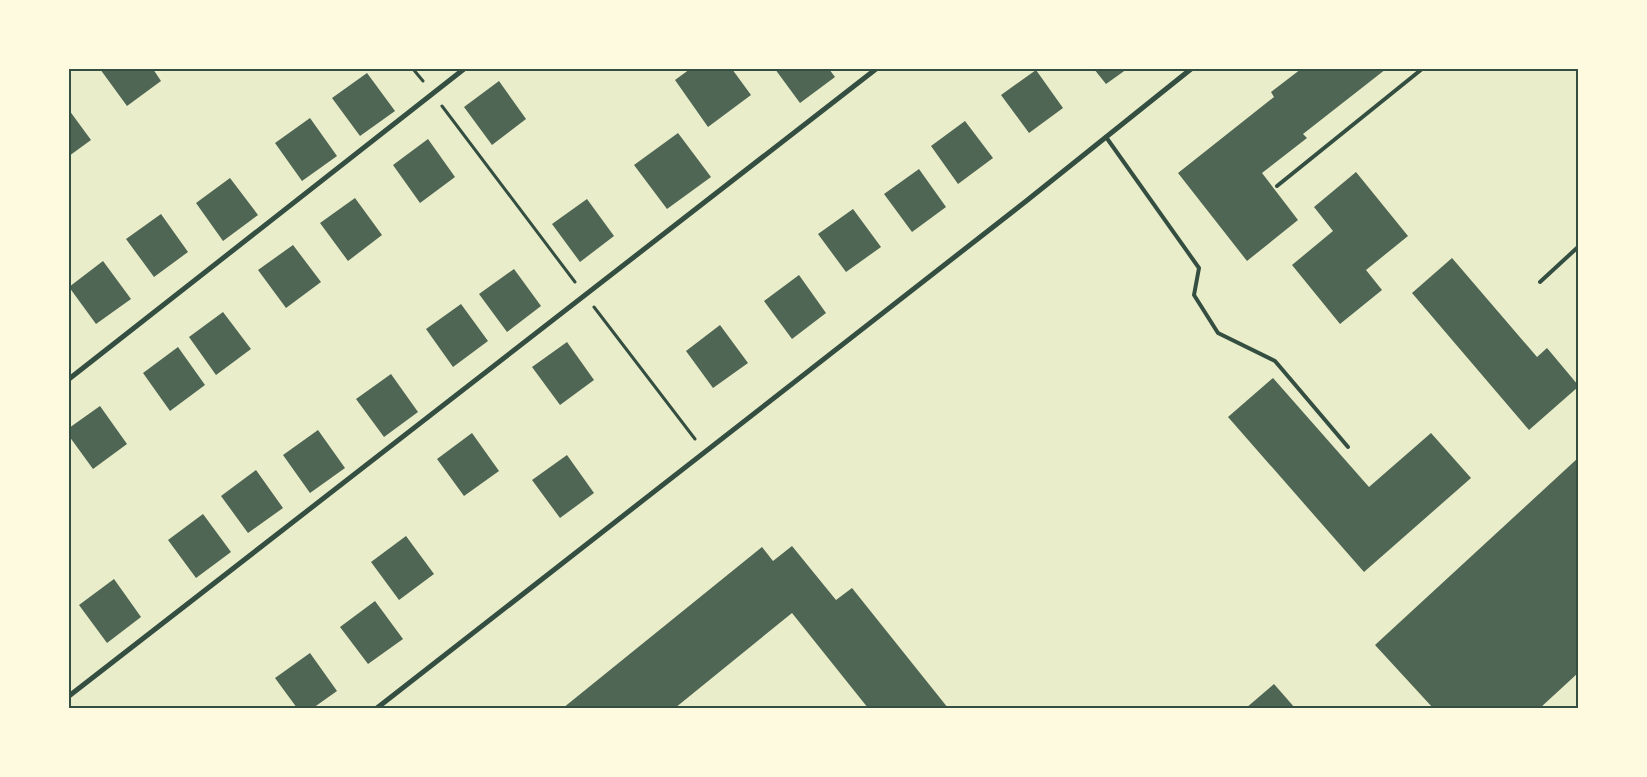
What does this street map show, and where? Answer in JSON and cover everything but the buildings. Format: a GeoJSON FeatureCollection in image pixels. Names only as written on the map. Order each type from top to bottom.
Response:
{"type":"FeatureCollection","features":[{"type":"Feature","properties":{"kind":"street"},"geometry":{"type":"LineString","coordinates":[[69,379],[464,69]]}},
{"type":"Feature","properties":{"kind":"street"},"geometry":{"type":"LineString","coordinates":[[69,696],[876,69]]}},
{"type":"Feature","properties":{"kind":"street"},"geometry":{"type":"LineString","coordinates":[[377,708],[1026,202],[1192,69]]}},
{"type":"Feature","properties":{"kind":"lane"},"geometry":{"type":"LineString","coordinates":[[1277,186],[1422,69]]}},
{"type":"Feature","properties":{"kind":"lane"},"geometry":{"type":"LineString","coordinates":[[1106,137],[1199,268],[1194,296],[1218,333],[1275,361],[1348,447]]}},
{"type":"Feature","properties":{"kind":"lane"},"geometry":{"type":"LineString","coordinates":[[1540,282],[1578,247]]}},
{"type":"Feature","properties":{"kind":"path"},"geometry":{"type":"LineString","coordinates":[[413,69],[704,452]]}}]}
